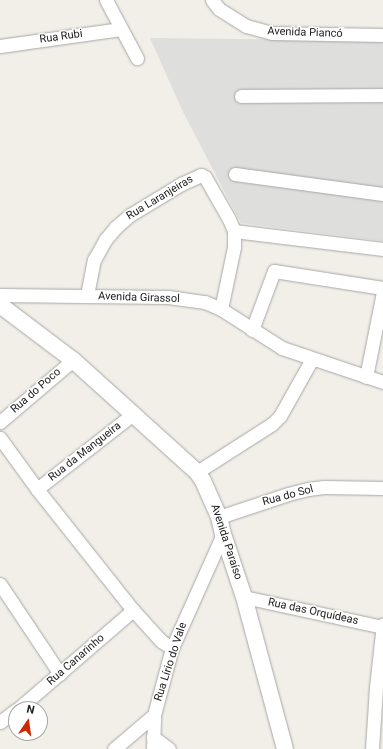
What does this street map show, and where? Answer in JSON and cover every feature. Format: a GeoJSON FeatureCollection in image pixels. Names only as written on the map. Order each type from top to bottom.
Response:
{"type":"FeatureCollection","features":[{"type":"Feature","properties":{"kind":"street"},"geometry":{"type":"LineString","coordinates":[[106,0],[137,58]]}},
{"type":"Feature","properties":{"kind":"street","name":"Avenida Piancó"},"geometry":{"type":"LineString","coordinates":[[212,0],[219,9],[246,26],[272,33],[383,35]]}},
{"type":"Feature","properties":{"kind":"street","name":"Rua Rubi"},"geometry":{"type":"LineString","coordinates":[[0,46],[121,29]]}},
{"type":"Feature","properties":{"kind":"street"},"geometry":{"type":"LineString","coordinates":[[241,96],[383,95]]}},
{"type":"Feature","properties":{"kind":"street"},"geometry":{"type":"LineString","coordinates":[[235,174],[383,194]]}},
{"type":"Feature","properties":{"kind":"street","name":"Rua Laranjeiras"},"geometry":{"type":"LineString","coordinates":[[87,296],[94,260],[105,240],[116,227],[130,215],[192,178],[201,176],[207,182],[230,219],[234,231]]}},
{"type":"Feature","properties":{"kind":"street"},"geometry":{"type":"LineString","coordinates":[[221,309],[234,247],[234,231],[383,249]]}},
{"type":"Feature","properties":{"kind":"street"},"geometry":{"type":"LineString","coordinates":[[252,330],[274,271],[383,288]]}},
{"type":"Feature","properties":{"kind":"street"},"geometry":{"type":"LineString","coordinates":[[366,377],[383,292]]}},
{"type":"Feature","properties":{"kind":"street","name":"Avenida Girassol"},"geometry":{"type":"LineString","coordinates":[[0,295],[168,297],[205,302],[221,309],[282,348],[383,382]]}},
{"type":"Feature","properties":{"kind":"street","name":"Avenida Paraíso"},"geometry":{"type":"LineString","coordinates":[[0,305],[73,360],[197,472],[219,517],[223,534],[244,597],[285,749]]}},
{"type":"Feature","properties":{"kind":"street"},"geometry":{"type":"LineString","coordinates":[[197,472],[276,420],[292,397],[312,359]]}},
{"type":"Feature","properties":{"kind":"street","name":"Rua do Poco"},"geometry":{"type":"LineString","coordinates":[[0,422],[73,360]]}},
{"type":"Feature","properties":{"kind":"street","name":"Rua da Mangueira"},"geometry":{"type":"LineString","coordinates":[[37,489],[133,414]]}},
{"type":"Feature","properties":{"kind":"street"},"geometry":{"type":"LineString","coordinates":[[0,438],[37,489],[133,610],[161,641],[172,648]]}},
{"type":"Feature","properties":{"kind":"street","name":"Rua do Sol"},"geometry":{"type":"LineString","coordinates":[[219,517],[288,494],[308,489],[324,487],[383,488]]}},
{"type":"Feature","properties":{"kind":"street","name":"Rua Lírio do Vale"},"geometry":{"type":"LineString","coordinates":[[153,743],[154,715],[172,648],[223,534]]}},
{"type":"Feature","properties":{"kind":"street"},"geometry":{"type":"LineString","coordinates":[[0,584],[60,674]]}},
{"type":"Feature","properties":{"kind":"street","name":"Rua das Orquídeas"},"geometry":{"type":"LineString","coordinates":[[244,597],[383,626]]}},
{"type":"Feature","properties":{"kind":"street","name":"Rua Canarinho"},"geometry":{"type":"LineString","coordinates":[[28,701],[133,610]]}},
{"type":"Feature","properties":{"kind":"street"},"geometry":{"type":"LineString","coordinates":[[372,749],[376,687],[383,626]]}},
{"type":"Feature","properties":{"kind":"street"},"geometry":{"type":"LineString","coordinates":[[114,749],[154,715]]}},
{"type":"Feature","properties":{"kind":"street"},"geometry":{"type":"LineString","coordinates":[[153,743],[169,749]]}},
{"type":"Feature","properties":{"kind":"shaded area"},"geometry":{"type":"Polygon","coordinates":[[[150,38],[383,41],[383,241],[241,223],[183,112],[150,38]]]}}]}
